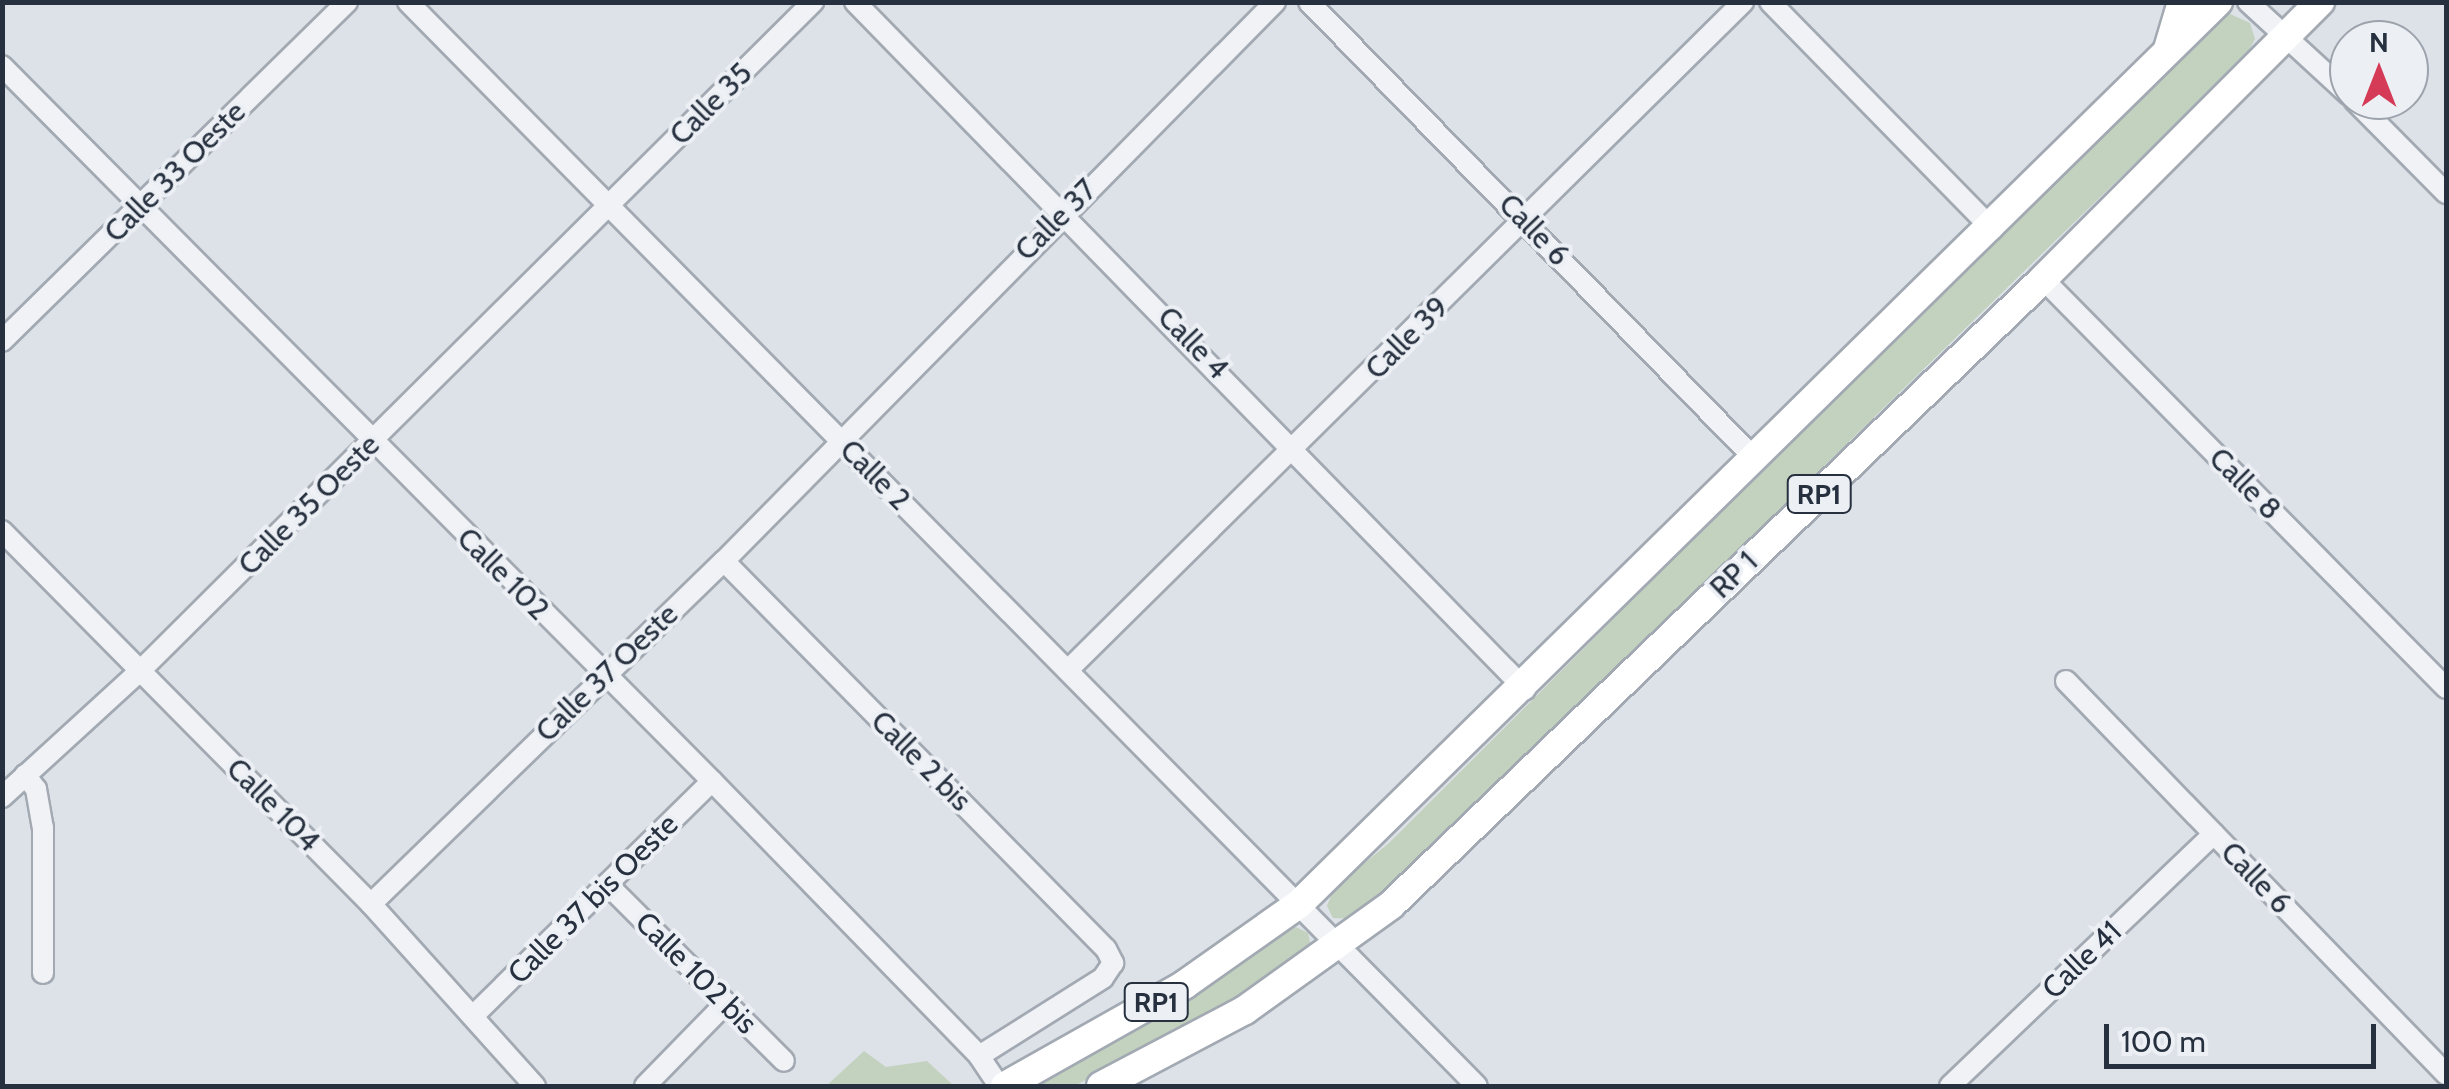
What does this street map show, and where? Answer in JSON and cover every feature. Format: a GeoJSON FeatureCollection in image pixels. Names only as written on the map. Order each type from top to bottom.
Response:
{"type":"FeatureCollection","features":[{"type":"Feature","properties":{"kind":"main road"},"geometry":{"type":"LineString","coordinates":[[2166,54],[2182,2]]}},
{"type":"Feature","properties":{"kind":"main road","name":"RP1"},"geometry":{"type":"LineString","coordinates":[[1002,1086],[1184,985],[1299,904],[1525,689],[2218,2]]}},
{"type":"Feature","properties":{"kind":"main road","name":"RP 1"},"geometry":{"type":"LineString","coordinates":[[1101,1086],[1245,1010],[1342,947],[2043,279],[2320,2]]}},
{"type":"Feature","properties":{"kind":"street","name":"Calle 33 Oeste"},"geometry":{"type":"LineString","coordinates":[[2,342],[347,2]]}},
{"type":"Feature","properties":{"kind":"street","name":"Calle 2"},"geometry":{"type":"LineString","coordinates":[[408,2],[1477,1086]]}},
{"type":"Feature","properties":{"kind":"street","name":"Calle 35"},"geometry":{"type":"LineString","coordinates":[[609,206],[813,2]]}},
{"type":"Feature","properties":{"kind":"street","name":"Calle 4"},"geometry":{"type":"LineString","coordinates":[[855,2],[1296,448],[1525,689]]}},
{"type":"Feature","properties":{"kind":"street","name":"Calle 37"},"geometry":{"type":"LineString","coordinates":[[841,441],[1275,2]]}},
{"type":"Feature","properties":{"kind":"street","name":"Calle 6"},"geometry":{"type":"LineString","coordinates":[[1308,2],[1756,460]]}},
{"type":"Feature","properties":{"kind":"street","name":"Calle 39"},"geometry":{"type":"LineString","coordinates":[[1068,670],[1743,2]]}},
{"type":"Feature","properties":{"kind":"street"},"geometry":{"type":"LineString","coordinates":[[1770,2],[1992,229]]}},
{"type":"Feature","properties":{"kind":"street"},"geometry":{"type":"LineString","coordinates":[[2248,2],[2329,74]]}},
{"type":"Feature","properties":{"kind":"street"},"geometry":{"type":"LineString","coordinates":[[2264,2],[2288,34]]}},
{"type":"Feature","properties":{"kind":"street","name":"Calle 102"},"geometry":{"type":"LineString","coordinates":[[2,66],[371,443],[712,781],[978,1056],[1002,1086]]}},
{"type":"Feature","properties":{"kind":"street"},"geometry":{"type":"LineString","coordinates":[[2375,120],[2446,193]]}},
{"type":"Feature","properties":{"kind":"street","name":"Calle 35 Oeste"},"geometry":{"type":"LineString","coordinates":[[2,797],[141,670],[609,206]]}},
{"type":"Feature","properties":{"kind":"street","name":"Calle 8"},"geometry":{"type":"LineString","coordinates":[[2043,279],[2446,688]]}},
{"type":"Feature","properties":{"kind":"street","name":"Calle 37 Oeste"},"geometry":{"type":"LineString","coordinates":[[371,904],[724,561],[841,441]]}},
{"type":"Feature","properties":{"kind":"street","name":"Calle 104"},"geometry":{"type":"LineString","coordinates":[[2,531],[371,904],[535,1086]]}},
{"type":"Feature","properties":{"kind":"street","name":"Calle 2 bis"},"geometry":{"type":"LineString","coordinates":[[724,561],[1114,963],[1103,978],[978,1056]]}},
{"type":"Feature","properties":{"kind":"street","name":"Calle 6"},"geometry":{"type":"LineString","coordinates":[[2066,681],[2446,1074]]}},
{"type":"Feature","properties":{"kind":"street"},"geometry":{"type":"LineString","coordinates":[[25,775],[42,816],[43,972]]}},
{"type":"Feature","properties":{"kind":"street","name":"Calle 37 bis Oeste"},"geometry":{"type":"LineString","coordinates":[[474,1016],[712,781]]}},
{"type":"Feature","properties":{"kind":"street","name":"Calle 41"},"geometry":{"type":"LineString","coordinates":[[1950,1086],[2214,834]]}},
{"type":"Feature","properties":{"kind":"street","name":"Calle 102 bis"},"geometry":{"type":"LineString","coordinates":[[608,884],[784,1061]]}},
{"type":"Feature","properties":{"kind":"street"},"geometry":{"type":"LineString","coordinates":[[646,1086],[726,1003]]}},
{"type":"Feature","properties":{"kind":"green space"},"geometry":{"type":"Polygon","coordinates":[[[2228,13],[2250,23],[2255,39],[2247,54],[1359,919],[1333,918],[1327,906],[1334,888],[1389,843],[2213,20],[2228,13]]]}},
{"type":"Feature","properties":{"kind":"green space"},"geometry":{"type":"Polygon","coordinates":[[[1296,927],[1308,933],[1311,946],[1219,1012],[1074,1086],[1016,1086],[1296,927]]]}},
{"type":"Feature","properties":{"kind":"green space"},"geometry":{"type":"Polygon","coordinates":[[[864,1051],[886,1067],[927,1061],[954,1086],[826,1086],[864,1051]]]}}]}
